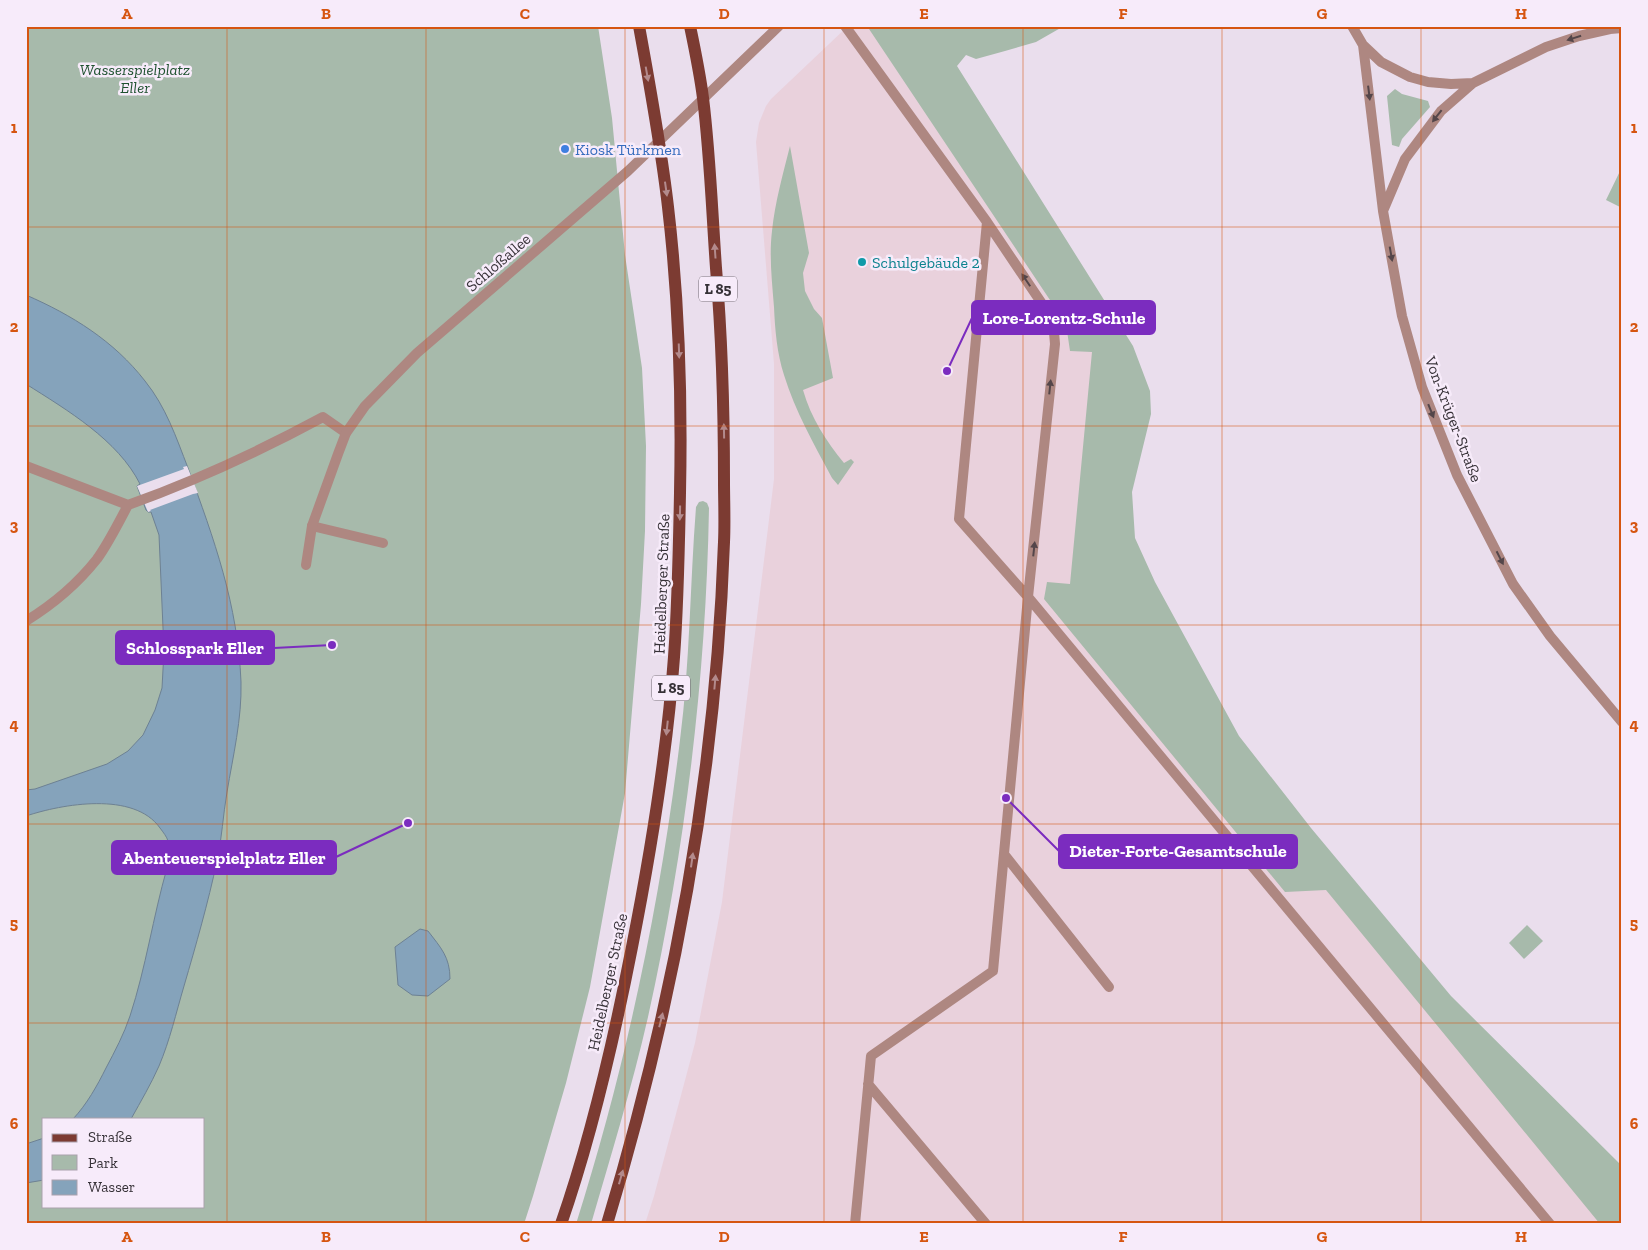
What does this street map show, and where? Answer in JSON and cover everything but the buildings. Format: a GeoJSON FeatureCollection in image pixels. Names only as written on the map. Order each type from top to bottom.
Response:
{"type":"FeatureCollection","features":[{"type":"Feature","properties":{"kind":"main road","name":"Heidelberger Straße"},"geometry":{"type":"LineString","coordinates":[[561,1224],[598,1096],[623,996],[649,860],[662,772],[674,658],[680,536],[679,351],[668,207],[659,141],[638,26]]}},
{"type":"Feature","properties":{"kind":"main road","name":"L 85"},"geometry":{"type":"LineString","coordinates":[[607,1224],[665,1008],[686,901],[711,726],[719,642],[725,540],[724,422],[720,325],[703,98],[690,26]]}},
{"type":"Feature","properties":{"kind":"street","name":"Schloßallee"},"geometry":{"type":"LineString","coordinates":[[306,565],[312,526],[346,433],[365,406],[417,353],[628,171],[779,26]]}},
{"type":"Feature","properties":{"kind":"street"},"geometry":{"type":"LineString","coordinates":[[845,26],[987,222],[1053,320],[1055,344],[1028,597],[993,971],[870,1056],[855,1224]]}},
{"type":"Feature","properties":{"kind":"street","name":"Von-Krüger-Straße"},"geometry":{"type":"LineString","coordinates":[[1352,26],[1363,45],[1383,211],[1402,316],[1422,387],[1457,475],[1514,584],[1550,636],[1622,722]]}},
{"type":"Feature","properties":{"kind":"street"},"geometry":{"type":"LineString","coordinates":[[1383,211],[1405,160],[1441,111],[1473,83],[1546,47],[1610,28],[1622,28]]}},
{"type":"Feature","properties":{"kind":"street"},"geometry":{"type":"LineString","coordinates":[[1363,45],[1381,62],[1410,77],[1428,82],[1473,83]]}},
{"type":"Feature","properties":{"kind":"street"},"geometry":{"type":"LineString","coordinates":[[987,222],[959,519],[1028,597],[1550,1224]]}},
{"type":"Feature","properties":{"kind":"street"},"geometry":{"type":"LineString","coordinates":[[26,621],[48,606],[97,559],[128,505],[192,480],[271,445],[323,417],[346,433]]}},
{"type":"Feature","properties":{"kind":"street"},"geometry":{"type":"LineString","coordinates":[[26,466],[128,505]]}},
{"type":"Feature","properties":{"kind":"street"},"geometry":{"type":"LineString","coordinates":[[26,474],[39,472]]}},
{"type":"Feature","properties":{"kind":"street"},"geometry":{"type":"LineString","coordinates":[[312,526],[383,543]]}},
{"type":"Feature","properties":{"kind":"street"},"geometry":{"type":"LineString","coordinates":[[1004,854],[1109,987]]}},
{"type":"Feature","properties":{"kind":"street"},"geometry":{"type":"LineString","coordinates":[[868,1084],[986,1224]]}},
{"type":"Feature","properties":{"kind":"shaded area"},"geometry":{"type":"Polygon","coordinates":[[[848,26],[871,26],[1126,389],[1084,574],[1622,1224],[645,1224],[695,1043],[722,902],[774,479],[774,364],[756,142],[759,123],[771,99],[848,26]]]}},
{"type":"Feature","properties":{"kind":"green space","name":"Wasserspielplatz Eller"},"geometry":{"type":"Polygon","coordinates":[[[26,26],[598,26],[612,118],[625,255],[642,368],[646,446],[645,531],[641,604],[625,793],[590,987],[566,1083],[524,1224],[26,1224],[26,26]]]}},
{"type":"Feature","properties":{"kind":"green space"},"geometry":{"type":"Polygon","coordinates":[[[867,26],[1064,26],[1036,42],[976,59],[966,55],[957,66],[1133,346],[1150,391],[1151,414],[1132,492],[1135,538],[1155,582],[1239,736],[1311,828],[1451,996],[1622,1166],[1622,1224],[1600,1224],[1326,890],[1285,892],[1044,599],[1047,582],[1070,584],[1092,352],[1070,351],[1066,324],[867,26]]]}},
{"type":"Feature","properties":{"kind":"green space"},"geometry":{"type":"Polygon","coordinates":[[[1395,89],[1402,94],[1428,101],[1430,107],[1402,139],[1399,147],[1392,145],[1387,96],[1395,89]]]}},
{"type":"Feature","properties":{"kind":"green space"},"geometry":{"type":"Polygon","coordinates":[[[790,146],[809,253],[803,273],[805,291],[814,309],[822,318],[833,378],[803,390],[815,420],[831,446],[844,463],[851,459],[854,462],[838,485],[818,453],[788,388],[777,341],[771,269],[771,240],[777,199],[790,146]]]}},
{"type":"Feature","properties":{"kind":"green space"},"geometry":{"type":"Polygon","coordinates":[[[1622,167],[1622,208],[1606,200],[1622,167]]]}},
{"type":"Feature","properties":{"kind":"green space"},"geometry":{"type":"Polygon","coordinates":[[[699,502],[707,503],[709,508],[703,636],[691,764],[673,891],[648,1017],[614,1147],[591,1224],[576,1224],[611,1105],[626,1045],[662,863],[672,802],[683,711],[696,507],[699,502]]]}},
{"type":"Feature","properties":{"kind":"green space"},"geometry":{"type":"Polygon","coordinates":[[[1527,925],[1543,941],[1524,959],[1509,943],[1527,925]]]}},
{"type":"Feature","properties":{"kind":"water"},"geometry":{"type":"Polygon","coordinates":[[[26,295],[76,320],[106,341],[133,367],[159,401],[179,445],[198,494],[215,547],[230,599],[235,626],[239,654],[241,696],[239,724],[219,852],[173,1026],[156,1073],[132,1118],[74,1118],[99,1081],[130,1016],[141,979],[167,868],[168,841],[160,828],[148,816],[133,809],[116,805],[77,805],[26,816],[26,790],[35,789],[107,764],[128,751],[143,735],[155,710],[162,688],[164,651],[159,535],[151,512],[146,510],[137,486],[140,484],[119,453],[74,415],[26,384],[26,295]]]}},
{"type":"Feature","properties":{"kind":"water"},"geometry":{"type":"Polygon","coordinates":[[[420,929],[428,931],[441,948],[450,971],[450,979],[428,996],[412,995],[398,985],[395,947],[420,929]]]}},
{"type":"Feature","properties":{"kind":"water"},"geometry":{"type":"Polygon","coordinates":[[[42,1139],[42,1180],[26,1183],[26,1144],[42,1139]]]}},
{"type":"Feature","properties":{"kind":"pier"},"geometry":{"type":"Polygon","coordinates":[[[187,466],[198,493],[148,512],[137,486],[184,469],[183,467],[187,466]]]}},
{"type":"Feature","properties":{"kind":"place","name":"Kiosk Türkmen"},"geometry":{"type":"Point","coordinates":[565,149]}},
{"type":"Feature","properties":{"kind":"place","name":"Schulgebäude 2"},"geometry":{"type":"Point","coordinates":[862,262]}},
{"type":"Feature","properties":{"kind":"place","name":"Lore-Lorentz-Schule"},"geometry":{"type":"Point","coordinates":[947,371]}},
{"type":"Feature","properties":{"kind":"place","name":"Schlosspark Eller"},"geometry":{"type":"Point","coordinates":[332,645]}},
{"type":"Feature","properties":{"kind":"place","name":"Dieter-Forte-Gesamtschule"},"geometry":{"type":"Point","coordinates":[1006,798]}},
{"type":"Feature","properties":{"kind":"place","name":"Abenteuerspielplatz Eller"},"geometry":{"type":"Point","coordinates":[408,823]}}]}
